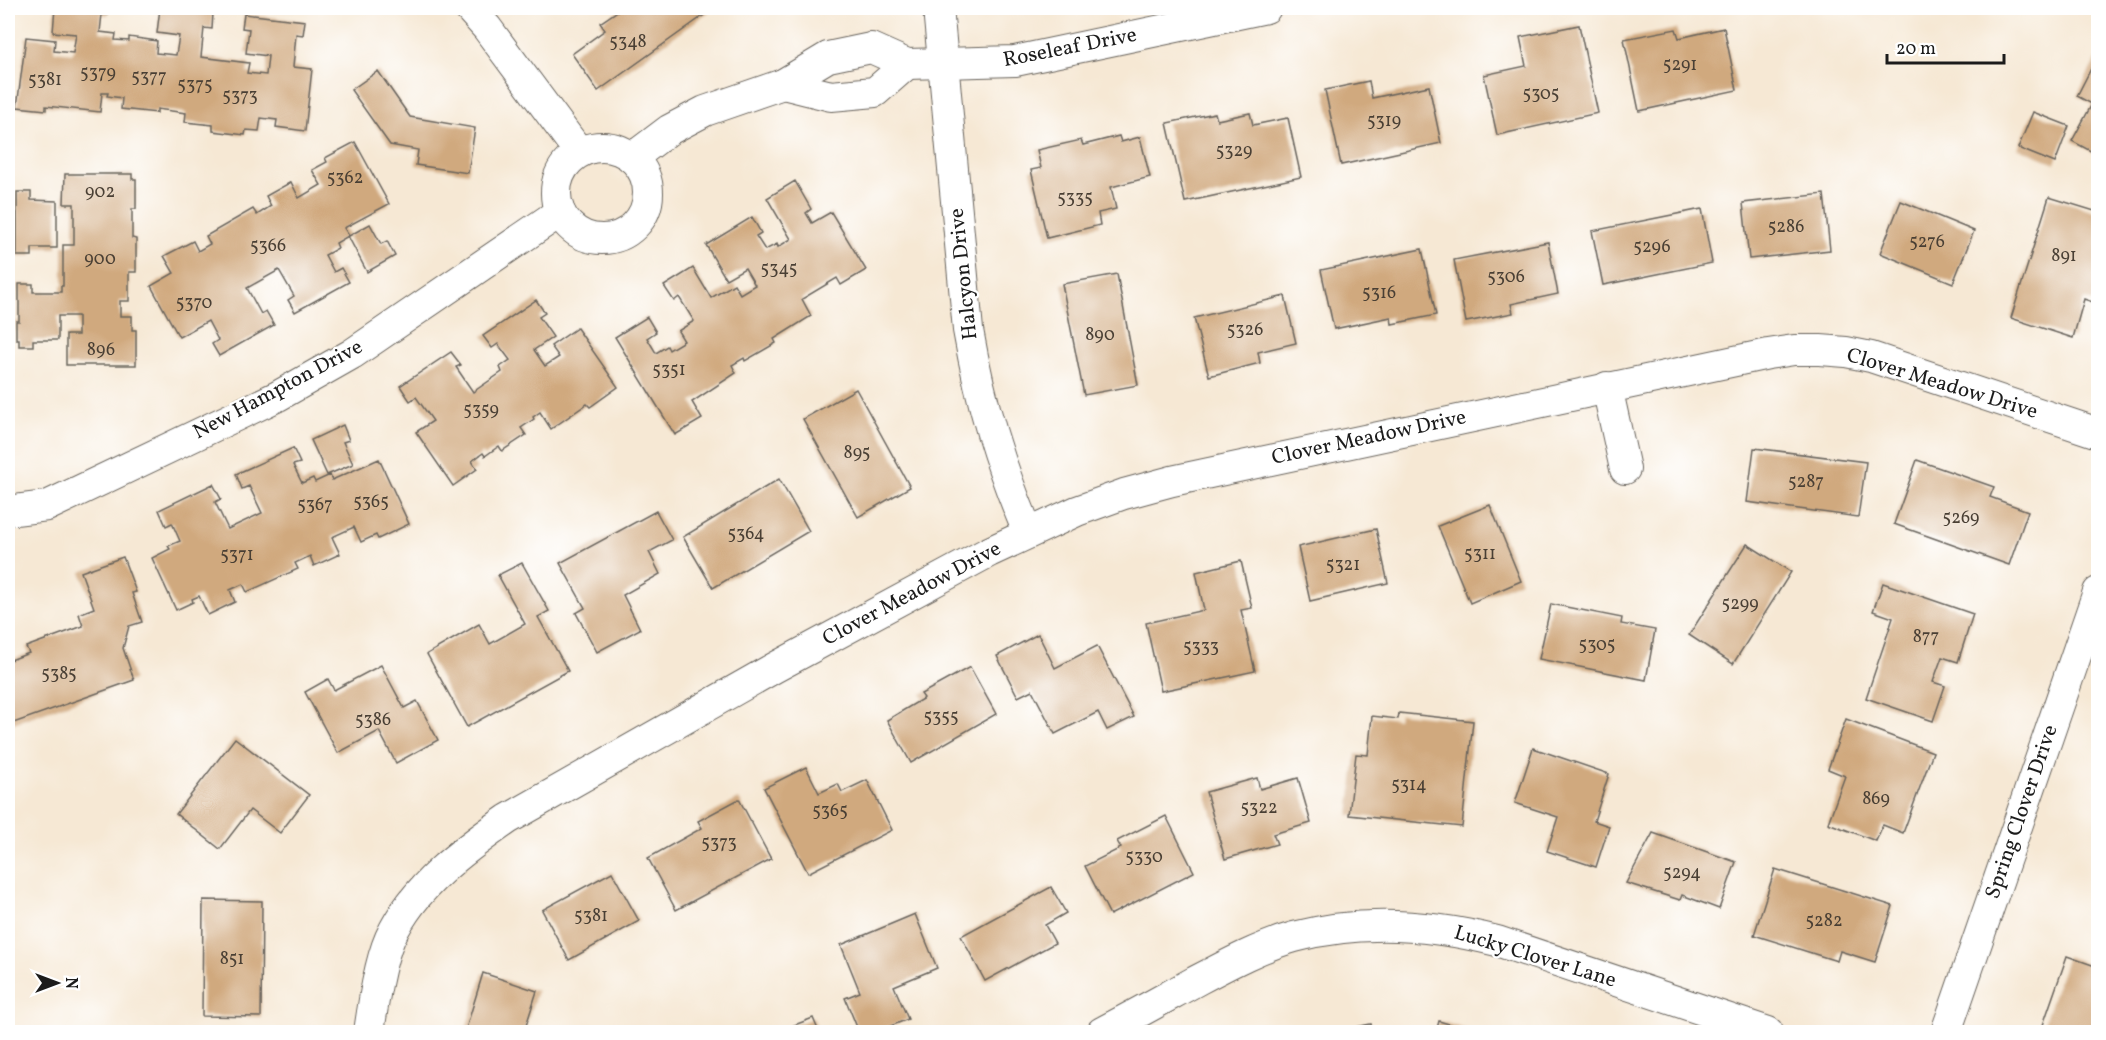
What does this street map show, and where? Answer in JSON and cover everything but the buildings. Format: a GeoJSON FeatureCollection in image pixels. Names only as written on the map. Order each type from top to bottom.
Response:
{"type":"FeatureCollection","features":[{"type":"Feature","properties":{"kind":"street"},"geometry":{"type":"LineString","coordinates":[[469,8],[487,28],[579,152]]}},
{"type":"Feature","properties":{"kind":"street","name":"Halcyon Drive"},"geometry":{"type":"LineString","coordinates":[[938,8],[968,330],[975,370],[994,444],[1028,532]]}},
{"type":"Feature","properties":{"kind":"street","name":"Roseleaf Drive"},"geometry":{"type":"LineString","coordinates":[[944,63],[1015,61],[1266,8]]}},
{"type":"Feature","properties":{"kind":"street"},"geometry":{"type":"LineString","coordinates":[[632,158],[669,130],[705,111],[783,84],[828,57],[871,48],[908,64],[944,63]]}},
{"type":"Feature","properties":{"kind":"street"},"geometry":{"type":"LineString","coordinates":[[783,84],[831,96],[876,92],[908,64]]}},
{"type":"Feature","properties":{"kind":"street"},"geometry":{"type":"LineString","coordinates":[[602,146],[616,148],[632,158],[639,165],[646,180],[647,196],[644,212],[635,225],[622,235],[606,239],[591,238],[576,231],[564,220],[557,207],[555,192],[564,165],[579,152],[602,146]]}},
{"type":"Feature","properties":{"kind":"street","name":"New Hampton Drive"},"geometry":{"type":"LineString","coordinates":[[8,509],[48,506],[278,396],[352,354],[561,212]]}},
{"type":"Feature","properties":{"kind":"street","name":"Clover Meadow Drive"},"geometry":{"type":"LineString","coordinates":[[369,1032],[389,940],[409,904],[432,880],[482,837],[508,819],[774,668],[1028,532],[1124,494],[1607,387],[1794,350],[1846,352],[1871,357],[2098,433]]}},
{"type":"Feature","properties":{"kind":"street"},"geometry":{"type":"LineString","coordinates":[[1607,387],[1625,469]]}},
{"type":"Feature","properties":{"kind":"street","name":"Spring Clover Drive"},"geometry":{"type":"LineString","coordinates":[[1946,1032],[2098,592]]}},
{"type":"Feature","properties":{"kind":"street","name":"Lucky Clover Lane"},"geometry":{"type":"LineString","coordinates":[[1102,1032],[1226,966],[1293,937],[1325,930],[1395,925],[1463,932],[1497,941],[1768,1032]]}}]}
